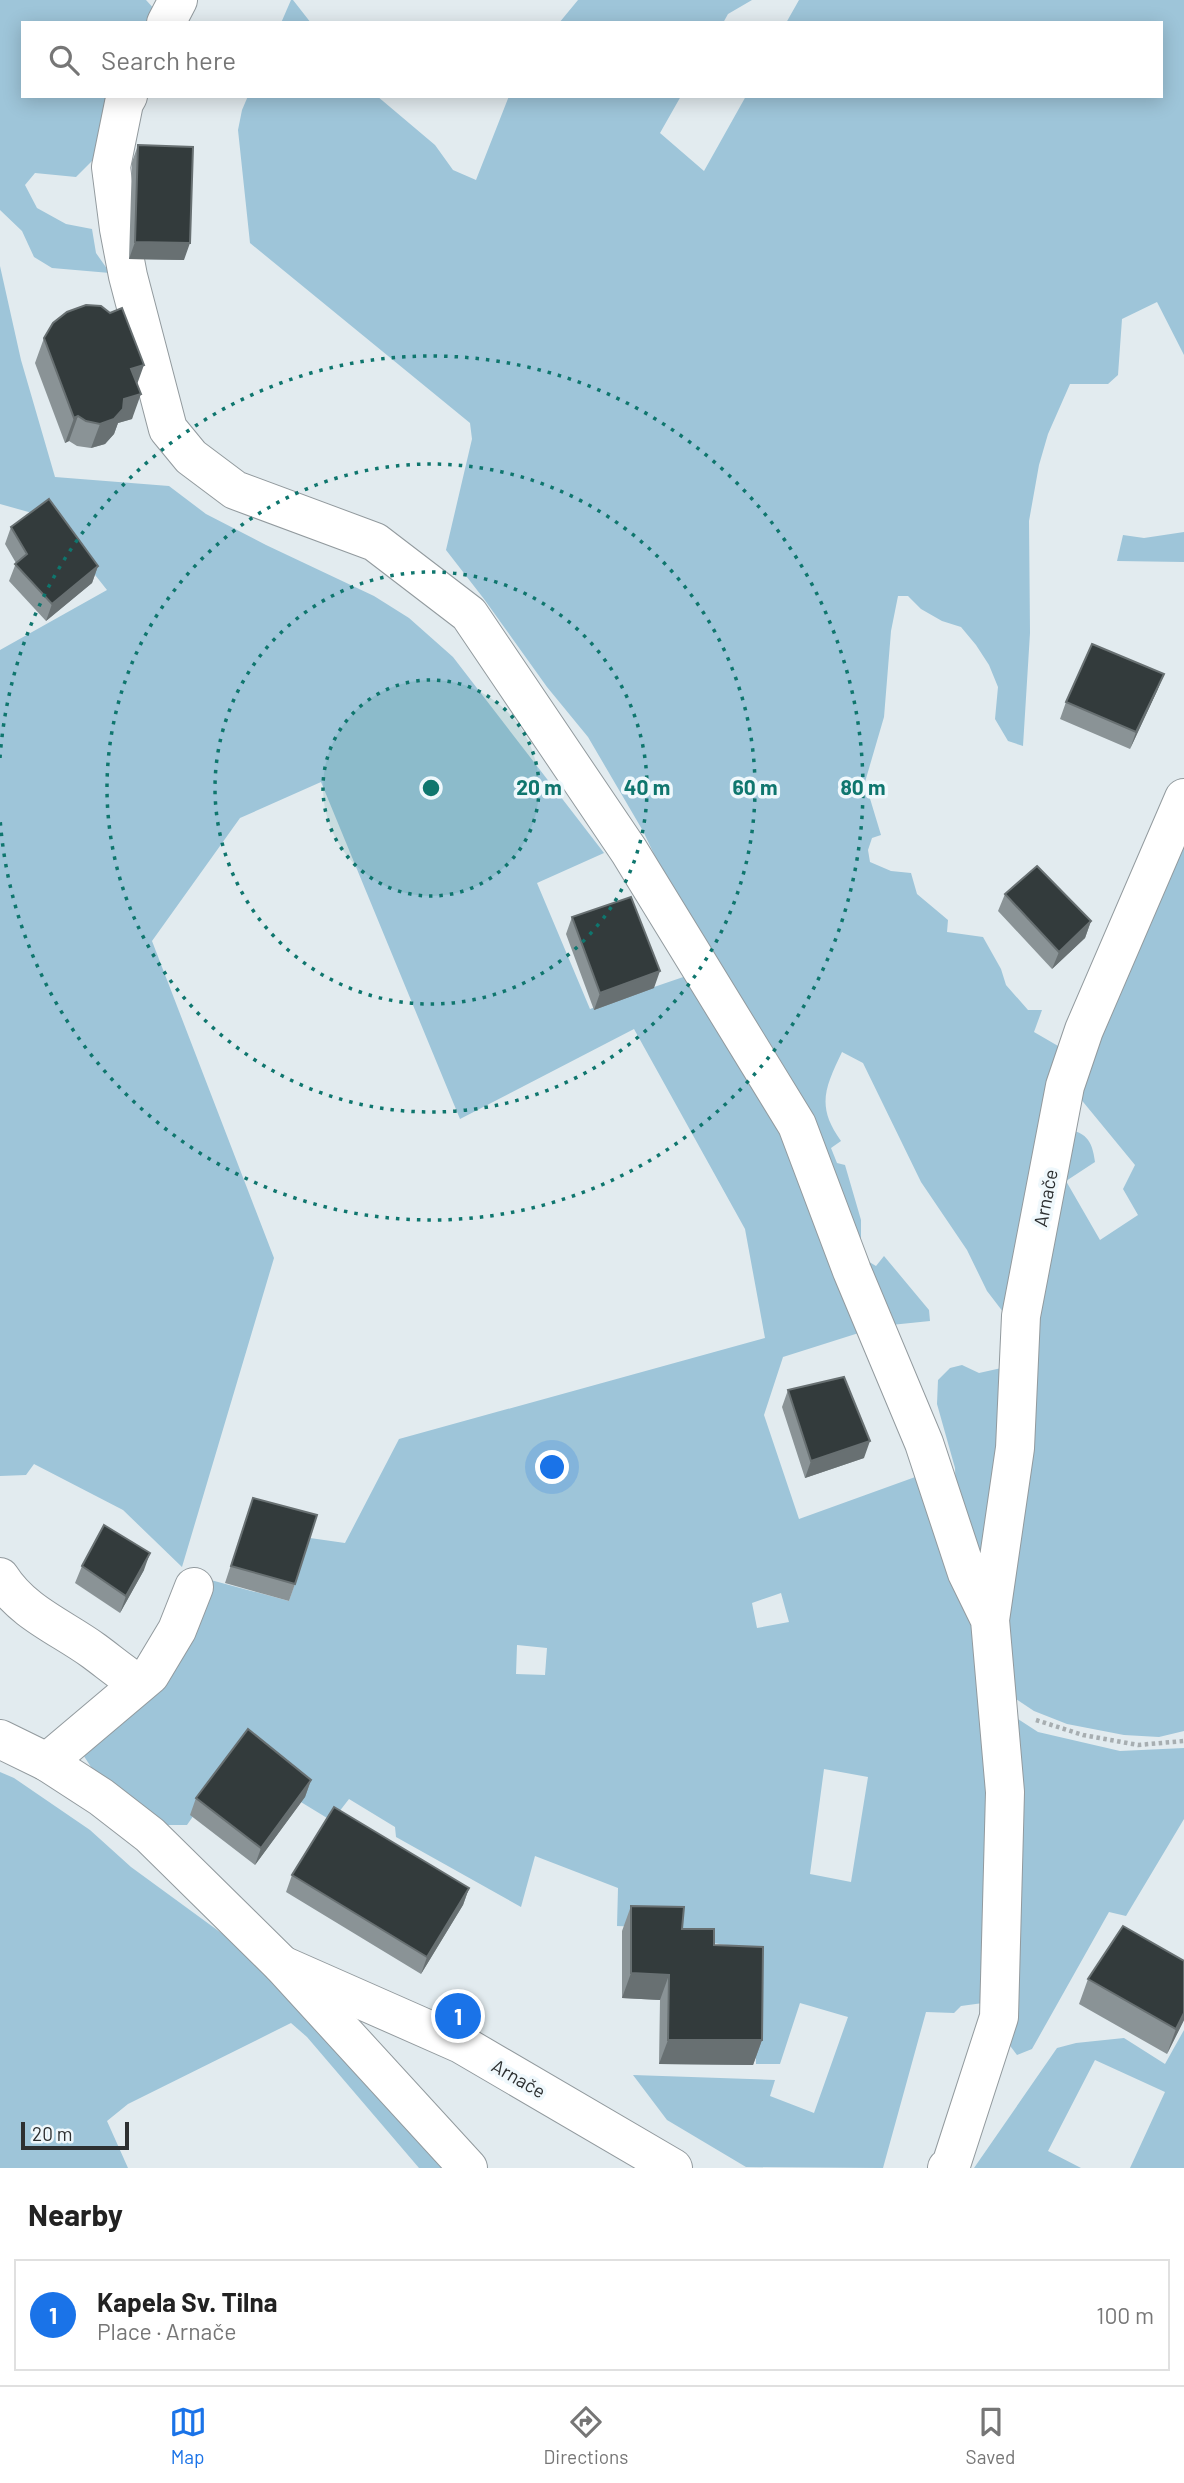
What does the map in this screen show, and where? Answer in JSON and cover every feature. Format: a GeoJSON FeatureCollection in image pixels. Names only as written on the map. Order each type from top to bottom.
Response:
{"type":"FeatureCollection","features":[{"type":"Feature","properties":{"kind":"street"},"geometry":{"type":"LineString","coordinates":[[167,21],[178,0]]}},
{"type":"Feature","properties":{"kind":"street"},"geometry":{"type":"LineString","coordinates":[[127,98],[111,167],[128,276],[168,429],[191,457],[235,490],[375,542],[469,614],[629,851],[797,1125],[852,1271],[924,1443],[967,1573],[990,1620],[1005,1792],[999,2017],[951,2165],[947,2168]]}},
{"type":"Feature","properties":{"kind":"street","name":"Arnače"},"geometry":{"type":"LineString","coordinates":[[990,1620],[1015,1448],[1021,1316],[1065,1086],[1084,1030],[1184,797]]}},
{"type":"Feature","properties":{"kind":"street"},"geometry":{"type":"LineString","coordinates":[[0,1577],[7,1588],[35,1615],[139,1684]]}},
{"type":"Feature","properties":{"kind":"street"},"geometry":{"type":"LineString","coordinates":[[47,1762],[150,1675],[177,1630],[194,1587]]}},
{"type":"Feature","properties":{"kind":"street"},"geometry":{"type":"LineString","coordinates":[[0,1739],[47,1762],[101,1797],[150,1835],[282,1965],[468,2168]]}},
{"type":"Feature","properties":{"kind":"street","name":"Arnače"},"geometry":{"type":"LineString","coordinates":[[282,1965],[461,2044],[673,2168]]}},
{"type":"Feature","properties":{"kind":"path"},"geometry":{"type":"LineString","coordinates":[[998,1711],[1083,1735],[1138,1745],[1184,1741]]}},
{"type":"Feature","properties":{"kind":"shaded area"},"geometry":{"type":"Polygon","coordinates":[[[0,0],[146,0],[156,11],[154,21],[21,21],[21,98],[117,98],[99,154],[76,177],[35,173],[25,185],[37,208],[66,224],[92,229],[96,253],[110,273],[52,268],[34,257],[22,231],[0,210],[0,0]]]}},
{"type":"Feature","properties":{"kind":"shaded area"},"geometry":{"type":"Polygon","coordinates":[[[293,0],[309,21],[282,21],[293,0]]]}},
{"type":"Feature","properties":{"kind":"shaded area"},"geometry":{"type":"Polygon","coordinates":[[[578,0],[752,0],[728,14],[724,21],[561,21],[578,0]]]}},
{"type":"Feature","properties":{"kind":"shaded area"},"geometry":{"type":"Polygon","coordinates":[[[799,0],[1184,0],[1184,355],[1157,302],[1122,319],[1118,375],[1108,384],[1070,384],[1048,434],[1039,465],[1029,521],[1030,633],[1023,746],[1008,741],[995,719],[998,687],[989,665],[961,627],[942,621],[921,609],[908,596],[898,596],[891,631],[884,717],[865,782],[881,835],[872,838],[868,850],[870,862],[891,871],[911,873],[917,894],[948,920],[947,932],[983,937],[1001,969],[1006,985],[1028,1010],[1042,1010],[1034,1032],[1065,1050],[1010,1321],[987,1291],[967,1250],[921,1182],[863,1063],[842,1052],[831,1076],[826,1107],[833,1129],[841,1141],[831,1148],[837,1163],[845,1165],[861,1220],[861,1257],[876,1266],[884,1256],[929,1310],[930,1321],[891,1325],[643,831],[588,737],[547,687],[446,550],[472,439],[470,423],[250,243],[238,130],[247,98],[379,98],[435,145],[453,170],[476,180],[508,98],[680,98],[660,133],[704,171],[745,98],[1163,98],[1163,21],[787,21],[799,0]]]}},
{"type":"Feature","properties":{"kind":"shaded area"},"geometry":{"type":"Polygon","coordinates":[[[0,266],[21,360],[55,477],[169,486],[206,514],[374,596],[409,618],[453,657],[604,853],[537,883],[590,1009],[692,974],[765,1089],[865,1331],[783,1357],[764,1415],[799,1519],[918,1476],[983,1655],[994,1740],[983,2003],[961,2006],[954,2013],[926,2012],[883,2168],[746,2167],[667,2120],[633,2075],[775,2080],[770,2096],[814,2113],[848,2017],[800,2003],[780,2064],[756,2064],[754,1949],[706,1942],[671,1928],[617,1926],[618,1888],[535,1856],[521,1907],[396,1837],[395,1827],[349,1799],[332,1821],[232,1760],[187,1825],[166,1825],[91,1767],[80,1750],[207,1579],[289,1601],[310,1538],[345,1543],[399,1439],[765,1338],[745,1229],[634,1029],[460,1119],[321,782],[240,818],[152,941],[274,1258],[182,1567],[123,1510],[34,1464],[26,1475],[0,1476],[0,650],[107,590],[50,518],[0,504],[0,266]],[[781,1593],[752,1603],[757,1628],[789,1622],[781,1593]],[[517,1645],[516,1674],[545,1675],[547,1648],[517,1645]],[[824,1769],[810,1874],[851,1882],[868,1777],[824,1769]]]}},
{"type":"Feature","properties":{"kind":"shaded area"},"geometry":{"type":"Polygon","coordinates":[[[1184,532],[1184,562],[1117,561],[1123,535],[1144,538],[1184,532]]]}},
{"type":"Feature","properties":{"kind":"shaded area"},"geometry":{"type":"Polygon","coordinates":[[[1184,815],[1184,1731],[1159,1737],[1124,1735],[1067,1724],[1034,1711],[1010,1695],[1003,1654],[1026,1411],[1062,1128],[1082,1134],[1090,1142],[1095,1162],[1066,1181],[1100,1240],[1138,1215],[1123,1189],[1135,1165],[1070,1086],[1184,815]]]}},
{"type":"Feature","properties":{"kind":"shaded area"},"geometry":{"type":"Polygon","coordinates":[[[962,1365],[979,1373],[1006,1367],[994,1535],[972,1566],[956,1493],[955,1468],[937,1404],[938,1380],[950,1368],[962,1365]]]}},
{"type":"Feature","properties":{"kind":"shaded area"},"geometry":{"type":"Polygon","coordinates":[[[1010,1714],[1038,1732],[1120,1751],[1184,1748],[1184,1819],[1126,1916],[1109,1912],[1032,2049],[1017,2055],[1008,2043],[1010,1714]]]}},
{"type":"Feature","properties":{"kind":"shaded area"},"geometry":{"type":"Polygon","coordinates":[[[0,1772],[14,1778],[90,1830],[131,1867],[235,1943],[454,2168],[419,2168],[307,2037],[291,2023],[128,2104],[107,2121],[128,2168],[0,2168],[0,1772]]]}},
{"type":"Feature","properties":{"kind":"shaded area"},"geometry":{"type":"Polygon","coordinates":[[[1184,2030],[1184,2168],[1130,2168],[1165,2092],[1095,2060],[1048,2151],[1081,2168],[974,2168],[1057,2048],[1076,2043],[1124,2038],[1165,2064],[1184,2030]]]}},
{"type":"Feature","properties":{"kind":"building"},"geometry":{"type":"Polygon","coordinates":[[[138,145],[193,147],[190,243],[135,242],[138,145]]]}},
{"type":"Feature","properties":{"kind":"building"},"geometry":{"type":"Polygon","coordinates":[[[86,305],[101,306],[110,313],[122,308],[144,365],[131,369],[141,394],[124,399],[123,409],[114,419],[100,424],[78,416],[74,418],[44,338],[53,323],[67,312],[86,305]]]}},
{"type":"Feature","properties":{"kind":"building"},"geometry":{"type":"Polygon","coordinates":[[[49,499],[98,566],[52,604],[15,564],[27,554],[11,527],[49,499]]]}},
{"type":"Feature","properties":{"kind":"building"},"geometry":{"type":"Polygon","coordinates":[[[1092,644],[1164,674],[1136,732],[1066,702],[1092,644]]]}},
{"type":"Feature","properties":{"kind":"building"},"geometry":{"type":"Polygon","coordinates":[[[1037,866],[1091,921],[1059,952],[1005,894],[1037,866]]]}},
{"type":"Feature","properties":{"kind":"building"},"geometry":{"type":"Polygon","coordinates":[[[631,897],[660,971],[600,993],[572,917],[631,897]]]}},
{"type":"Feature","properties":{"kind":"building"},"geometry":{"type":"Polygon","coordinates":[[[844,1377],[870,1441],[811,1461],[788,1390],[844,1377]]]}},
{"type":"Feature","properties":{"kind":"building"},"geometry":{"type":"Polygon","coordinates":[[[253,1498],[317,1515],[295,1584],[231,1566],[253,1498]]]}},
{"type":"Feature","properties":{"kind":"building"},"geometry":{"type":"Polygon","coordinates":[[[104,1525],[150,1553],[126,1596],[82,1566],[104,1525]]]}},
{"type":"Feature","properties":{"kind":"building"},"geometry":{"type":"Polygon","coordinates":[[[248,1729],[311,1780],[261,1848],[196,1798],[248,1729]]]}},
{"type":"Feature","properties":{"kind":"building"},"geometry":{"type":"Polygon","coordinates":[[[334,1807],[469,1888],[427,1957],[292,1875],[334,1807]]]}},
{"type":"Feature","properties":{"kind":"building"},"geometry":{"type":"Polygon","coordinates":[[[631,1906],[684,1907],[682,1929],[714,1929],[714,1945],[763,1947],[762,2040],[668,2040],[669,1975],[631,1973],[631,1906]]]}},
{"type":"Feature","properties":{"kind":"building"},"geometry":{"type":"Polygon","coordinates":[[[1123,1926],[1184,1961],[1184,2013],[1176,2029],[1088,1979],[1123,1926]]]}},
{"type":"Feature","properties":{"kind":"building"},"geometry":{"type":"Polygon","coordinates":[[[457,1996],[474,2004],[467,2020],[450,2011],[457,1996]]]}},
{"type":"Feature","properties":{"kind":"place","name":"Kapela Sv. Tilna"},"geometry":{"type":"Point","coordinates":[458,2016]}}]}
